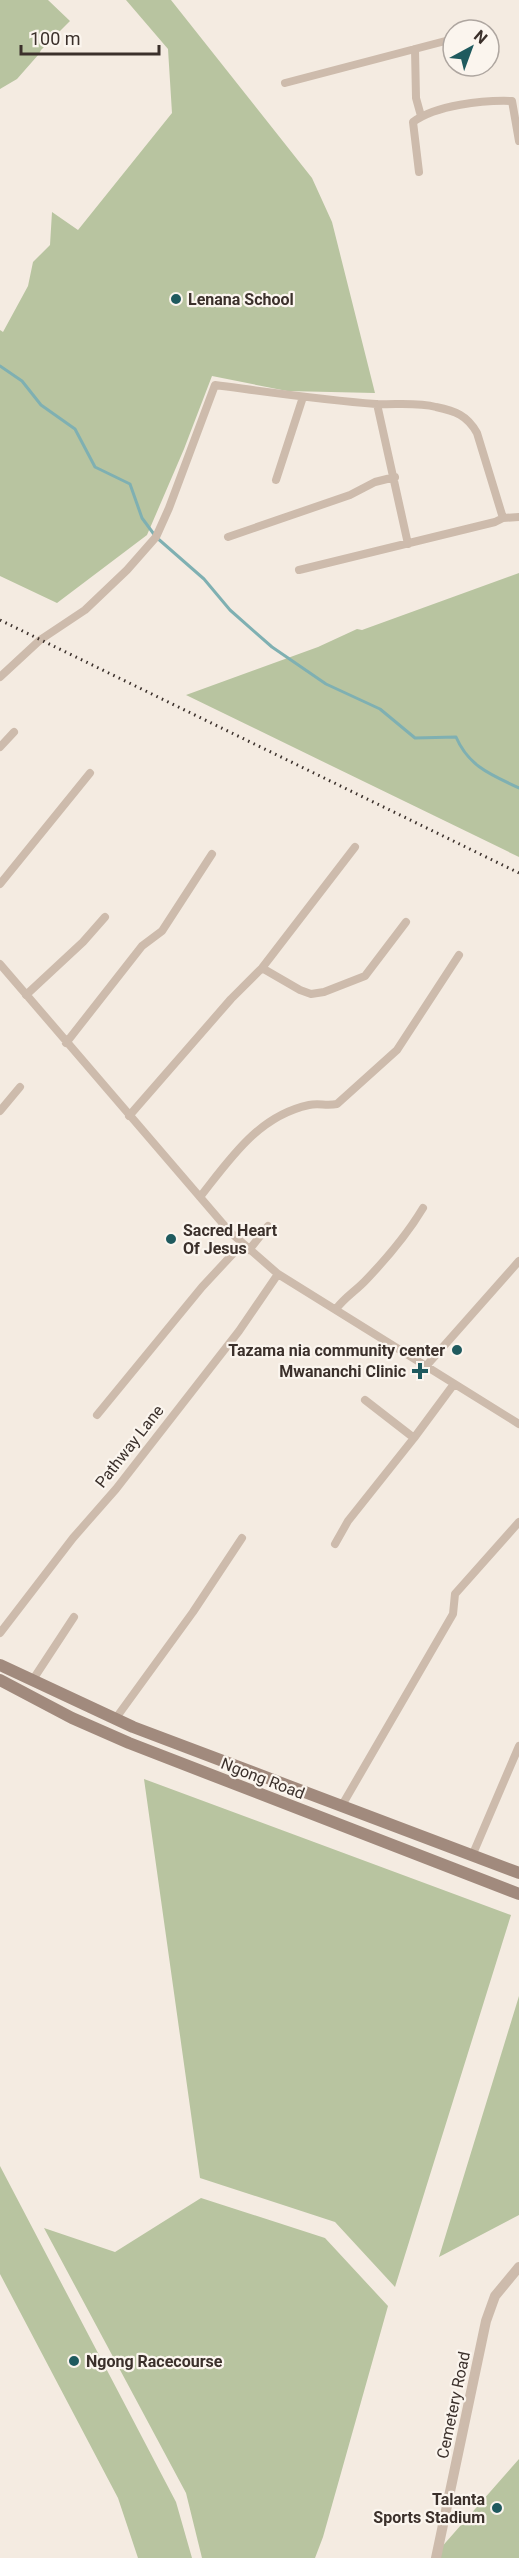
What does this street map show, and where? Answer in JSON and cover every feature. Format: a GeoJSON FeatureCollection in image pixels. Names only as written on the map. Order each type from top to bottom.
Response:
{"type":"FeatureCollection","features":[{"type":"Feature","properties":{"kind":"main road","name":"Ngong Road"},"geometry":{"type":"LineString","coordinates":[[0,1665],[133,1727],[519,1874]]}},
{"type":"Feature","properties":{"kind":"main road","name":"Ngong Road"},"geometry":{"type":"LineString","coordinates":[[0,1680],[72,1718],[129,1743],[519,1894]]}},
{"type":"Feature","properties":{"kind":"street"},"geometry":{"type":"LineString","coordinates":[[285,83],[441,42]]}},
{"type":"Feature","properties":{"kind":"street"},"geometry":{"type":"LineString","coordinates":[[415,49],[416,98],[421,116]]}},
{"type":"Feature","properties":{"kind":"street"},"geometry":{"type":"LineString","coordinates":[[419,172],[413,122],[426,112],[516,99],[519,141]]}},
{"type":"Feature","properties":{"kind":"street"},"geometry":{"type":"LineString","coordinates":[[0,677],[40,640],[85,610],[156,537],[170,508],[213,386],[377,404],[433,406],[457,413],[470,421],[477,432],[503,518]]}},
{"type":"Feature","properties":{"kind":"street"},"geometry":{"type":"LineString","coordinates":[[276,480],[303,397]]}},
{"type":"Feature","properties":{"kind":"street"},"geometry":{"type":"LineString","coordinates":[[377,404],[408,544]]}},
{"type":"Feature","properties":{"kind":"street"},"geometry":{"type":"LineString","coordinates":[[228,537],[351,495],[375,482],[395,477]]}},
{"type":"Feature","properties":{"kind":"street"},"geometry":{"type":"LineString","coordinates":[[299,570],[503,518],[519,517]]}},
{"type":"Feature","properties":{"kind":"street"},"geometry":{"type":"LineString","coordinates":[[0,747],[14,732]]}},
{"type":"Feature","properties":{"kind":"street"},"geometry":{"type":"LineString","coordinates":[[0,884],[90,773]]}},
{"type":"Feature","properties":{"kind":"street"},"geometry":{"type":"LineString","coordinates":[[129,1116],[231,999],[262,968],[355,847]]}},
{"type":"Feature","properties":{"kind":"street"},"geometry":{"type":"LineString","coordinates":[[66,1042],[142,946],[162,931],[212,854]]}},
{"type":"Feature","properties":{"kind":"street"},"geometry":{"type":"LineString","coordinates":[[26,995],[83,942],[105,917]]}},
{"type":"Feature","properties":{"kind":"street"},"geometry":{"type":"LineString","coordinates":[[262,968],[300,990],[311,994],[324,992],[365,976],[406,922]]}},
{"type":"Feature","properties":{"kind":"street"},"geometry":{"type":"LineString","coordinates":[[200,1197],[242,1145],[259,1128],[305,1106],[337,1104],[384,1064],[402,1044],[459,955]]}},
{"type":"Feature","properties":{"kind":"street"},"geometry":{"type":"LineString","coordinates":[[0,964],[129,1116],[245,1247],[278,1274],[519,1424]]}},
{"type":"Feature","properties":{"kind":"street"},"geometry":{"type":"LineString","coordinates":[[0,1110],[20,1087]]}},
{"type":"Feature","properties":{"kind":"street"},"geometry":{"type":"LineString","coordinates":[[336,1309],[348,1294],[367,1279],[414,1224],[423,1208]]}},
{"type":"Feature","properties":{"kind":"street"},"geometry":{"type":"LineString","coordinates":[[97,1415],[202,1287],[268,1226]]}},
{"type":"Feature","properties":{"kind":"street"},"geometry":{"type":"LineString","coordinates":[[427,1365],[519,1261]]}},
{"type":"Feature","properties":{"kind":"street","name":"Pathway Lane"},"geometry":{"type":"LineString","coordinates":[[0,1633],[239,1331],[278,1274]]}},
{"type":"Feature","properties":{"kind":"street"},"geometry":{"type":"LineString","coordinates":[[334,1544],[348,1521],[454,1384]]}},
{"type":"Feature","properties":{"kind":"street"},"geometry":{"type":"LineString","coordinates":[[365,1400],[414,1438]]}},
{"type":"Feature","properties":{"kind":"street"},"geometry":{"type":"LineString","coordinates":[[341,1807],[453,1614],[455,1594],[519,1522]]}},
{"type":"Feature","properties":{"kind":"street"},"geometry":{"type":"LineString","coordinates":[[116,1718],[193,1612],[242,1538]]}},
{"type":"Feature","properties":{"kind":"street"},"geometry":{"type":"LineString","coordinates":[[32,1681],[74,1617]]}},
{"type":"Feature","properties":{"kind":"street"},"geometry":{"type":"LineString","coordinates":[[472,1856],[519,1746]]}},
{"type":"Feature","properties":{"kind":"street","name":"Cemetery Road"},"geometry":{"type":"LineString","coordinates":[[436,2558],[486,2321],[495,2296],[519,2267]]}},
{"type":"Feature","properties":{"kind":"green space"},"geometry":{"type":"Polygon","coordinates":[[[0,0],[48,0],[70,21],[41,50],[17,79],[0,89],[0,0]]]}},
{"type":"Feature","properties":{"kind":"green space","name":"Lenana School"},"geometry":{"type":"Polygon","coordinates":[[[126,0],[171,0],[312,178],[332,222],[375,393],[287,391],[212,376],[147,535],[57,603],[0,576],[0,330],[3,332],[28,286],[33,262],[50,245],[52,212],[78,230],[172,113],[168,49],[126,0]]]}},
{"type":"Feature","properties":{"kind":"green space"},"geometry":{"type":"Polygon","coordinates":[[[519,573],[519,857],[186,695],[318,647],[357,629],[362,630],[519,573]]]}},
{"type":"Feature","properties":{"kind":"green space"},"geometry":{"type":"Polygon","coordinates":[[[144,1779],[511,1915],[395,2287],[335,2222],[200,2178],[144,1779]]]}},
{"type":"Feature","properties":{"kind":"green space"},"geometry":{"type":"Polygon","coordinates":[[[519,1996],[519,2215],[439,2257],[519,1996]]]}},
{"type":"Feature","properties":{"kind":"green space","name":"Ngong Racecourse"},"geometry":{"type":"Polygon","coordinates":[[[0,2166],[176,2502],[192,2558],[138,2558],[118,2498],[0,2274],[0,2166]]]}},
{"type":"Feature","properties":{"kind":"green space"},"geometry":{"type":"Polygon","coordinates":[[[201,2198],[325,2238],[388,2306],[323,2537],[315,2558],[202,2558],[186,2493],[44,2228],[115,2252],[201,2198]]]}},
{"type":"Feature","properties":{"kind":"green space","name":"Talanta Sports Stadium"},"geometry":{"type":"Polygon","coordinates":[[[519,2459],[519,2558],[432,2558],[519,2459]]]}},
{"type":"Feature","properties":{"kind":"waterway"},"geometry":{"type":"LineString","coordinates":[[0,366],[22,381],[41,405],[75,429],[95,467],[130,484],[142,518],[156,537],[204,579],[230,610],[272,647],[326,684],[380,709],[415,738],[456,737],[468,756],[482,769],[519,788]]}},
{"type":"Feature","properties":{"kind":"railway"},"geometry":{"type":"LineString","coordinates":[[0,620],[519,873]]}},
{"type":"Feature","properties":{"kind":"place","name":"Lenana School"},"geometry":{"type":"Point","coordinates":[176,299]}},
{"type":"Feature","properties":{"kind":"place","name":"Sacred Heart Of Jesus"},"geometry":{"type":"Point","coordinates":[171,1239]}},
{"type":"Feature","properties":{"kind":"place","name":"Tazama nia community center"},"geometry":{"type":"Point","coordinates":[457,1350]}},
{"type":"Feature","properties":{"kind":"place","name":"Mwananchi Clinic"},"geometry":{"type":"Point","coordinates":[420,1371]}},
{"type":"Feature","properties":{"kind":"place","name":"Ngong Racecourse"},"geometry":{"type":"Point","coordinates":[74,2361]}},
{"type":"Feature","properties":{"kind":"place","name":"Talanta Sports Stadium"},"geometry":{"type":"Point","coordinates":[497,2508]}}]}
